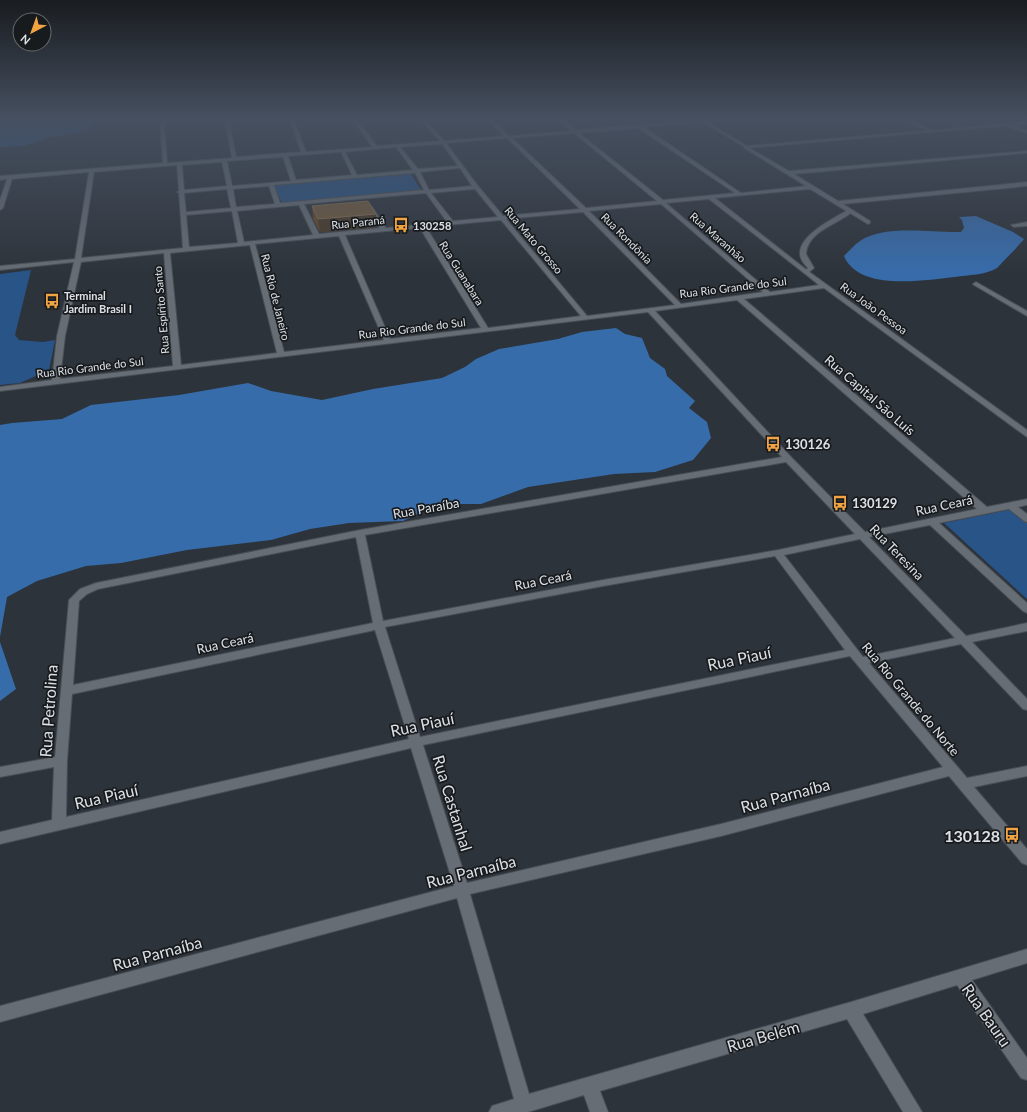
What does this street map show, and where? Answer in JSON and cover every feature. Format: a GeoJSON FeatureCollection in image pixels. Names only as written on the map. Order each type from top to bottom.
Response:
{"type":"FeatureCollection","features":[{"type":"Feature","properties":{"kind":"street"},"geometry":{"type":"LineString","coordinates":[[0,178],[80,172]]}},
{"type":"Feature","properties":{"kind":"street"},"geometry":{"type":"LineString","coordinates":[[56,382],[61,336],[78,260],[92,172]]}},
{"type":"Feature","properties":{"kind":"street"},"geometry":{"type":"LineString","coordinates":[[179,172],[186,250]]}},
{"type":"Feature","properties":{"kind":"street"},"geometry":{"type":"LineString","coordinates":[[227,172],[241,244]]}},
{"type":"Feature","properties":{"kind":"street"},"geometry":{"type":"LineString","coordinates":[[291,172],[294,181]]}},
{"type":"Feature","properties":{"kind":"street"},"geometry":{"type":"LineString","coordinates":[[353,172],[355,176]]}},
{"type":"Feature","properties":{"kind":"street"},"geometry":{"type":"LineString","coordinates":[[180,192],[397,172]]}},
{"type":"Feature","properties":{"kind":"street"},"geometry":{"type":"LineString","coordinates":[[417,172],[427,191],[451,223]]}},
{"type":"Feature","properties":{"kind":"street","name":"Rua Mato Grosso"},"geometry":{"type":"LineString","coordinates":[[464,172],[585,317]]}},
{"type":"Feature","properties":{"kind":"street","name":"Rua Rondônia"},"geometry":{"type":"LineString","coordinates":[[544,172],[585,210],[679,305]]}},
{"type":"Feature","properties":{"kind":"street","name":"Rua Maranhão"},"geometry":{"type":"LineString","coordinates":[[625,172],[769,294]]}},
{"type":"Feature","properties":{"kind":"street"},"geometry":{"type":"LineString","coordinates":[[707,172],[740,194]]}},
{"type":"Feature","properties":{"kind":"street"},"geometry":{"type":"LineString","coordinates":[[788,173],[801,172]]}},
{"type":"Feature","properties":{"kind":"street"},"geometry":{"type":"LineString","coordinates":[[788,173],[868,222]]}},
{"type":"Feature","properties":{"kind":"street"},"geometry":{"type":"LineString","coordinates":[[0,208],[10,177]]}},
{"type":"Feature","properties":{"kind":"street"},"geometry":{"type":"LineString","coordinates":[[271,184],[278,204]]}},
{"type":"Feature","properties":{"kind":"street"},"geometry":{"type":"LineString","coordinates":[[838,203],[1027,184]]}},
{"type":"Feature","properties":{"kind":"street"},"geometry":{"type":"LineString","coordinates":[[182,214],[476,186]]}},
{"type":"Feature","properties":{"kind":"street","name":"Rua Paraná"},"geometry":{"type":"LineString","coordinates":[[0,268],[813,188]]}},
{"type":"Feature","properties":{"kind":"street"},"geometry":{"type":"LineString","coordinates":[[363,197],[384,230]]}},
{"type":"Feature","properties":{"kind":"street","name":"Rua João Pessoa"},"geometry":{"type":"LineString","coordinates":[[711,198],[806,272],[1027,434]]}},
{"type":"Feature","properties":{"kind":"street"},"geometry":{"type":"LineString","coordinates":[[301,203],[317,236]]}},
{"type":"Feature","properties":{"kind":"street"},"geometry":{"type":"LineString","coordinates":[[806,272],[811,268],[804,257],[803,251],[809,238],[850,211]]}},
{"type":"Feature","properties":{"kind":"street"},"geometry":{"type":"LineString","coordinates":[[1014,226],[1027,224]]}},
{"type":"Feature","properties":{"kind":"street","name":"Rua Guanabara"},"geometry":{"type":"LineString","coordinates":[[422,226],[486,330]]}},
{"type":"Feature","properties":{"kind":"street"},"geometry":{"type":"LineString","coordinates":[[340,234],[388,342]]}},
{"type":"Feature","properties":{"kind":"street","name":"Rua Rio de Janeiro"},"geometry":{"type":"LineString","coordinates":[[252,243],[281,355]]}},
{"type":"Feature","properties":{"kind":"street","name":"Rua Espírito Santo"},"geometry":{"type":"LineString","coordinates":[[167,252],[177,367]]}},
{"type":"Feature","properties":{"kind":"street"},"geometry":{"type":"LineString","coordinates":[[976,284],[1027,314]]}},
{"type":"Feature","properties":{"kind":"street","name":"Rua Rio Grande do Sul"},"geometry":{"type":"LineString","coordinates":[[0,389],[650,310],[825,286]]}},
{"type":"Feature","properties":{"kind":"street","name":"Rua Capital São Luís"},"geometry":{"type":"LineString","coordinates":[[739,298],[985,511]]}},
{"type":"Feature","properties":{"kind":"street","name":"Rua Teresina"},"geometry":{"type":"LineString","coordinates":[[650,310],[788,459],[962,641],[1027,706]]}},
{"type":"Feature","properties":{"kind":"street","name":"Rua Paraíba"},"geometry":{"type":"LineString","coordinates":[[74,600],[80,593],[96,586],[360,533],[788,459]]}},
{"type":"Feature","properties":{"kind":"street","name":"Rua Ceará"},"geometry":{"type":"LineString","coordinates":[[66,691],[379,625],[603,583],[778,553],[1027,502]]}},
{"type":"Feature","properties":{"kind":"street"},"geometry":{"type":"LineString","coordinates":[[1010,505],[1027,519]]}},
{"type":"Feature","properties":{"kind":"street"},"geometry":{"type":"LineString","coordinates":[[932,522],[1027,609]]}},
{"type":"Feature","properties":{"kind":"street","name":"Rua Castanhal"},"geometry":{"type":"LineString","coordinates":[[360,533],[379,625],[417,742],[462,890],[524,1105]]}},
{"type":"Feature","properties":{"kind":"street","name":"Rua Rio Grande do Norte"},"geometry":{"type":"LineString","coordinates":[[778,553],[852,652],[1027,859]]}},
{"type":"Feature","properties":{"kind":"street","name":"Rua Petrolina"},"geometry":{"type":"LineString","coordinates":[[59,824],[61,761],[74,600]]}},
{"type":"Feature","properties":{"kind":"street"},"geometry":{"type":"LineString","coordinates":[[861,661],[1027,627]]}},
{"type":"Feature","properties":{"kind":"street","name":"Rua Piauí"},"geometry":{"type":"LineString","coordinates":[[0,838],[417,742],[852,652]]}},
{"type":"Feature","properties":{"kind":"street"},"geometry":{"type":"LineString","coordinates":[[0,772],[61,761]]}},
{"type":"Feature","properties":{"kind":"street","name":"Rua Parnaíba"},"geometry":{"type":"LineString","coordinates":[[0,1014],[462,890],[721,830],[952,770]]}},
{"type":"Feature","properties":{"kind":"street"},"geometry":{"type":"LineString","coordinates":[[964,784],[1027,771]]}},
{"type":"Feature","properties":{"kind":"street","name":"Rua Belém"},"geometry":{"type":"LineString","coordinates":[[498,1112],[851,1010],[1027,956]]}},
{"type":"Feature","properties":{"kind":"street","name":"Rua Bauru"},"geometry":{"type":"LineString","coordinates":[[960,977],[1027,1072]]}},
{"type":"Feature","properties":{"kind":"street"},"geometry":{"type":"LineString","coordinates":[[851,1010],[913,1112]]}},
{"type":"Feature","properties":{"kind":"street"},"geometry":{"type":"LineString","coordinates":[[589,1085],[599,1112]]}},
{"type":"Feature","properties":{"kind":"shaded area"},"geometry":{"type":"Polygon","coordinates":[[[410,172],[421,190],[282,203],[273,183],[410,172]]]}},
{"type":"Feature","properties":{"kind":"shaded area"},"geometry":{"type":"Polygon","coordinates":[[[976,216],[1013,232],[1024,239],[997,268],[988,272],[927,280],[894,281],[863,275],[852,267],[844,256],[860,241],[870,236],[909,230],[961,232],[964,228],[962,220],[959,217],[976,216]]]}},
{"type":"Feature","properties":{"kind":"shaded area"},"geometry":{"type":"Polygon","coordinates":[[[31,270],[15,335],[19,340],[43,342],[55,340],[49,370],[20,383],[0,385],[0,274],[31,270]]]}},
{"type":"Feature","properties":{"kind":"shaded area"},"geometry":{"type":"Polygon","coordinates":[[[616,328],[625,334],[642,338],[650,358],[665,369],[667,376],[695,401],[689,408],[707,422],[711,438],[693,460],[655,472],[614,474],[528,487],[481,504],[437,504],[403,521],[349,523],[310,529],[271,540],[187,550],[121,563],[86,566],[37,581],[7,597],[0,637],[0,425],[62,419],[91,405],[179,395],[248,383],[271,391],[322,400],[373,389],[442,378],[465,367],[476,359],[499,349],[558,339],[582,332],[616,328]]]}},
{"type":"Feature","properties":{"kind":"shaded area"},"geometry":{"type":"Polygon","coordinates":[[[1013,509],[1027,521],[1027,599],[944,523],[1013,509]]]}},
{"type":"Feature","properties":{"kind":"shaded area"},"geometry":{"type":"Polygon","coordinates":[[[0,642],[16,689],[0,701],[0,642]]]}},
{"type":"Feature","properties":{"kind":"building"},"geometry":{"type":"Polygon","coordinates":[[[368,201],[376,214],[318,219],[312,206],[368,201]]]}},
{"type":"Feature","properties":{"kind":"place","name":"130258"},"geometry":{"type":"Point","coordinates":[401,225]}},
{"type":"Feature","properties":{"kind":"place","name":"Terminal Jardim Brasil I"},"geometry":{"type":"Point","coordinates":[52,301]}},
{"type":"Feature","properties":{"kind":"place","name":"130126"},"geometry":{"type":"Point","coordinates":[773,444]}},
{"type":"Feature","properties":{"kind":"place","name":"130129"},"geometry":{"type":"Point","coordinates":[840,503]}},
{"type":"Feature","properties":{"kind":"place","name":"130128"},"geometry":{"type":"Point","coordinates":[1012,835]}}]}
